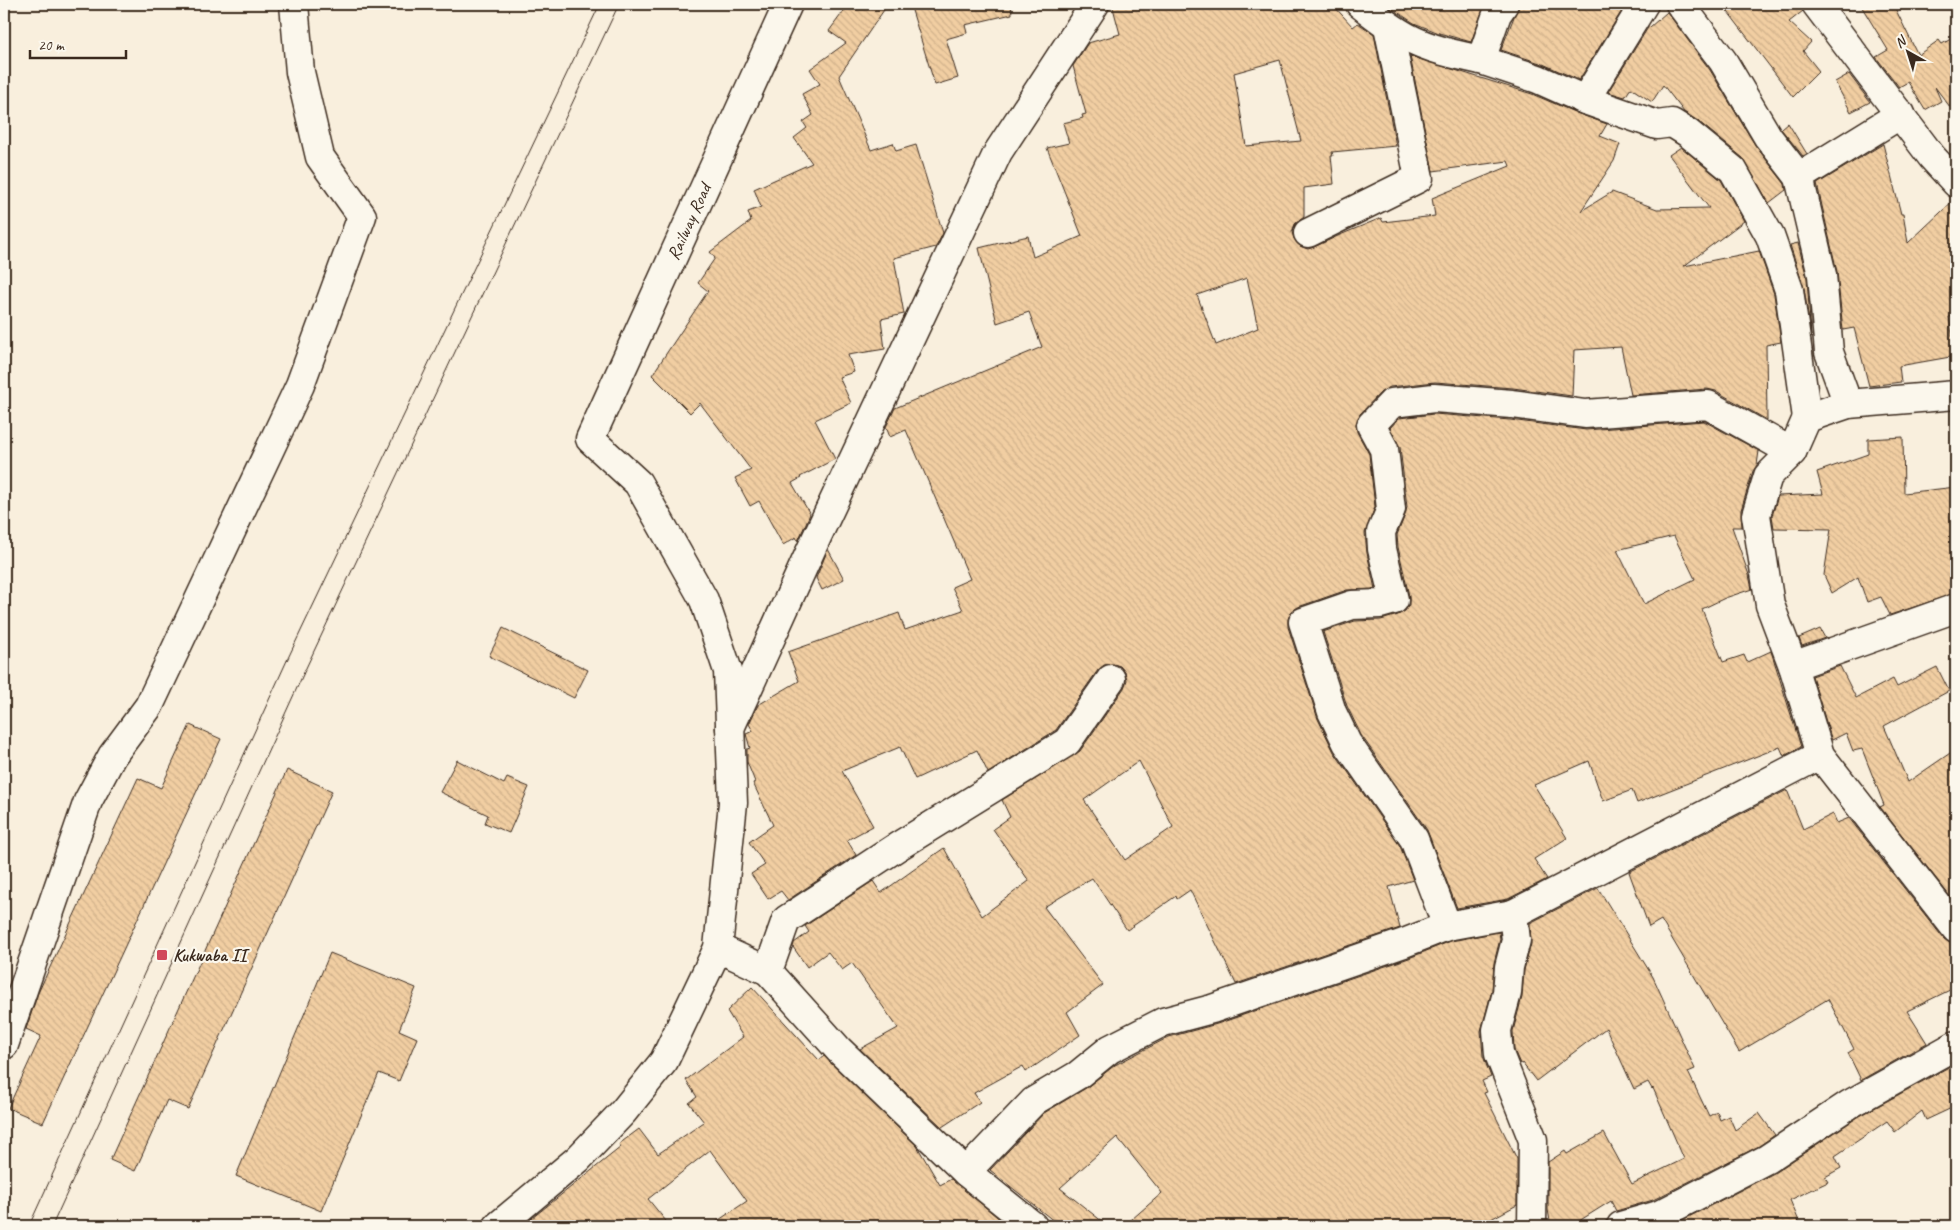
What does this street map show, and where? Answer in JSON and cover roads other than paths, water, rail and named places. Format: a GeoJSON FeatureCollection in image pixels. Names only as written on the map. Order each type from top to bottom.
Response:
{"type":"FeatureCollection","features":[{"type":"Feature","properties":{"kind":"street"},"geometry":{"type":"LineString","coordinates":[[4,1045],[88,801],[112,756],[149,706],[288,412],[300,385],[362,216],[320,157],[300,72],[294,4]]}},
{"type":"Feature","properties":{"kind":"street","name":"Railway Road"},"geometry":{"type":"LineString","coordinates":[[730,728],[728,672],[704,600],[638,483],[590,439],[788,4]]}},
{"type":"Feature","properties":{"kind":"street"},"geometry":{"type":"LineString","coordinates":[[498,1226],[578,1159],[623,1112],[664,1061],[718,948],[733,803],[730,728],[815,541],[998,152],[1096,4]]}},
{"type":"Feature","properties":{"kind":"street"},"geometry":{"type":"LineString","coordinates":[[1360,4],[1388,26],[1409,38],[1456,55],[1481,60],[1538,79],[1585,100],[1658,125],[1672,123],[1688,133],[1733,170],[1770,236],[1789,290],[1807,418],[1792,452],[1768,476],[1756,514],[1770,604],[1793,666],[1820,755],[1956,929]]}},
{"type":"Feature","properties":{"kind":"street"},"geometry":{"type":"LineString","coordinates":[[1481,60],[1497,14],[1504,4]]}},
{"type":"Feature","properties":{"kind":"street"},"geometry":{"type":"LineString","coordinates":[[1585,100],[1644,4]]}},
{"type":"Feature","properties":{"kind":"street"},"geometry":{"type":"LineString","coordinates":[[1680,4],[1723,61],[1768,137],[1799,177],[1822,275],[1829,352],[1848,404]]}},
{"type":"Feature","properties":{"kind":"street"},"geometry":{"type":"LineString","coordinates":[[1816,4],[1932,157],[1956,183]]}},
{"type":"Feature","properties":{"kind":"street"},"geometry":{"type":"LineString","coordinates":[[1308,233],[1419,178],[1388,26]]}},
{"type":"Feature","properties":{"kind":"street"},"geometry":{"type":"LineString","coordinates":[[1799,177],[1901,114]]}},
{"type":"Feature","properties":{"kind":"street"},"geometry":{"type":"LineString","coordinates":[[1807,418],[1848,404],[1956,395]]}},
{"type":"Feature","properties":{"kind":"street"},"geometry":{"type":"LineString","coordinates":[[1447,926],[1414,839],[1347,743],[1332,712],[1303,622],[1352,605],[1380,604],[1394,600],[1382,549],[1381,532],[1391,508],[1384,449],[1371,425],[1392,403],[1434,398],[1512,404],[1585,414],[1708,405],[1792,452]]}},
{"type":"Feature","properties":{"kind":"street"},"geometry":{"type":"LineString","coordinates":[[1793,666],[1954,612]]}},
{"type":"Feature","properties":{"kind":"street"},"geometry":{"type":"LineString","coordinates":[[768,971],[786,920],[897,847],[1066,742],[1111,679]]}},
{"type":"Feature","properties":{"kind":"street"},"geometry":{"type":"LineString","coordinates":[[966,1172],[1034,1101],[1078,1075],[1110,1049],[1163,1022],[1212,1009],[1404,943],[1447,926],[1513,914],[1820,755]]}},
{"type":"Feature","properties":{"kind":"street"},"geometry":{"type":"LineString","coordinates":[[1513,914],[1516,940],[1509,967],[1507,993],[1497,1030],[1499,1054],[1533,1140],[1532,1226]]}},
{"type":"Feature","properties":{"kind":"street"},"geometry":{"type":"LineString","coordinates":[[718,948],[768,971],[840,1050],[966,1172],[1032,1226]]}},
{"type":"Feature","properties":{"kind":"street"},"geometry":{"type":"LineString","coordinates":[[1621,1226],[1659,1214],[1767,1159],[1850,1104],[1956,1045]]}},
{"type":"Feature","properties":{"kind":"tram line"},"geometry":{"type":"LineString","coordinates":[[29,1226],[289,656],[600,4]]}},
{"type":"Feature","properties":{"kind":"tram line"},"geometry":{"type":"LineString","coordinates":[[52,1226],[306,668],[619,4]]}},
{"type":"Feature","properties":{"kind":"place","name":"Kukwaba II"},"geometry":{"type":"Point","coordinates":[162,955]}}]}
